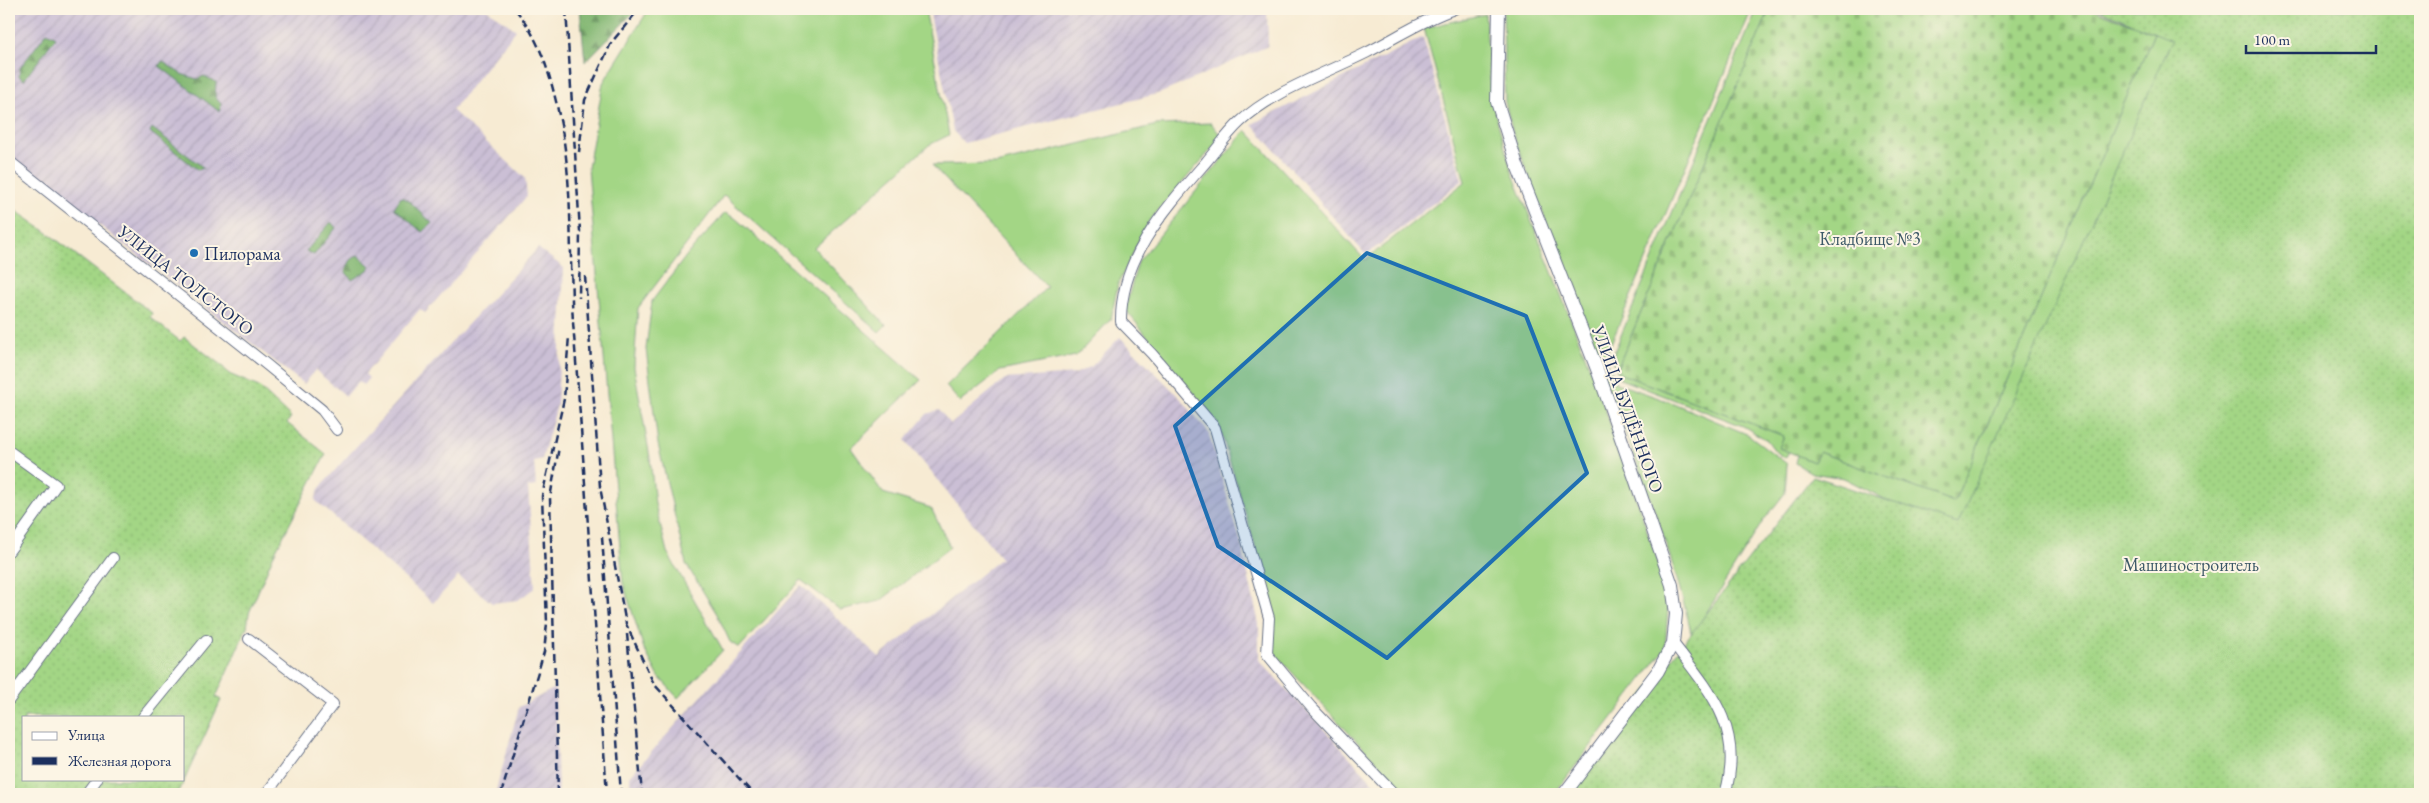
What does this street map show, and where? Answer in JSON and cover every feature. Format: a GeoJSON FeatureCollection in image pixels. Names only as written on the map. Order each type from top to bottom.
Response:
{"type":"FeatureCollection","features":[{"type":"Feature","properties":{"kind":"main road","name":"УЛИЦА БУДЁННОГО"},"geometry":{"type":"LineString","coordinates":[[1499,9],[1497,102],[1516,166],[1597,369],[1672,585],[1676,614],[1673,643],[1658,671],[1564,794]]}},
{"type":"Feature","properties":{"kind":"street"},"geometry":{"type":"LineString","coordinates":[[1394,794],[1311,707],[1267,654],[1269,618],[1215,428],[1121,322],[1121,304],[1130,269],[1147,236],[1182,190],[1240,122],[1270,101],[1368,52],[1430,18],[1454,9]]}},
{"type":"Feature","properties":{"kind":"street","name":"УЛИЦА ТОЛСТОГО"},"geometry":{"type":"LineString","coordinates":[[9,161],[322,410],[337,430]]}},
{"type":"Feature","properties":{"kind":"street"},"geometry":{"type":"LineString","coordinates":[[9,451],[56,485],[9,551]]}},
{"type":"Feature","properties":{"kind":"street"},"geometry":{"type":"LineString","coordinates":[[9,700],[113,558]]}},
{"type":"Feature","properties":{"kind":"street"},"geometry":{"type":"LineString","coordinates":[[249,639],[333,704],[266,794]]}},
{"type":"Feature","properties":{"kind":"street"},"geometry":{"type":"LineString","coordinates":[[144,716],[206,640]]}},
{"type":"Feature","properties":{"kind":"street"},"geometry":{"type":"LineString","coordinates":[[1673,643],[1706,686],[1722,712],[1730,741],[1730,777],[1725,794]]}},
{"type":"Feature","properties":{"kind":"street"},"geometry":{"type":"LineString","coordinates":[[86,794],[96,780]]}},
{"type":"Feature","properties":{"kind":"highlighted area"},"geometry":{"type":"Polygon","coordinates":[[[1367,253],[1526,316],[1587,473],[1387,658],[1218,546],[1175,426],[1367,253]]]}},
{"type":"Feature","properties":{"kind":"shaded area"},"geometry":{"type":"Polygon","coordinates":[[[9,9],[487,9],[516,30],[452,110],[525,178],[527,196],[425,313],[420,309],[365,374],[369,378],[363,385],[359,381],[346,396],[315,370],[304,384],[9,155],[9,9]]]}},
{"type":"Feature","properties":{"kind":"shaded area"},"geometry":{"type":"Polygon","coordinates":[[[929,9],[1267,9],[1268,46],[1161,93],[964,143],[953,131],[929,9]]]}},
{"type":"Feature","properties":{"kind":"shaded area"},"geometry":{"type":"Polygon","coordinates":[[[1423,37],[1462,181],[1366,255],[1252,124],[1423,37]]]}},
{"type":"Feature","properties":{"kind":"shaded area"},"geometry":{"type":"Polygon","coordinates":[[[538,248],[564,268],[557,405],[542,459],[534,461],[536,486],[528,487],[535,588],[518,600],[492,603],[458,576],[433,603],[315,500],[319,489],[344,460],[538,248]]]}},
{"type":"Feature","properties":{"kind":"shaded area"},"geometry":{"type":"Polygon","coordinates":[[[1120,337],[1183,401],[1208,432],[1241,543],[1259,624],[1259,660],[1384,794],[631,794],[630,776],[801,585],[879,657],[1001,558],[905,440],[927,414],[939,410],[951,424],[1005,379],[1075,374],[1092,366],[1120,337]]]}},
{"type":"Feature","properties":{"kind":"shaded area"},"geometry":{"type":"Polygon","coordinates":[[[555,688],[558,794],[495,794],[519,707],[555,688]]]}},
{"type":"Feature","properties":{"kind":"green space"},"geometry":{"type":"Polygon","coordinates":[[[580,9],[637,9],[585,62],[580,9]]]}},
{"type":"Feature","properties":{"kind":"green space"},"geometry":{"type":"Polygon","coordinates":[[[649,9],[925,9],[949,135],[929,145],[814,248],[886,325],[879,332],[724,195],[638,308],[634,367],[650,458],[655,504],[667,552],[723,650],[678,698],[659,677],[644,649],[623,583],[588,168],[603,83],[649,9]]]}},
{"type":"Feature","properties":{"kind":"green space"},"geometry":{"type":"Polygon","coordinates":[[[1503,9],[1752,9],[1604,360],[1598,358],[1514,137],[1505,102],[1503,9]]]}},
{"type":"Feature","properties":{"kind":"green space"},"geometry":{"type":"Polygon","coordinates":[[[1757,9],[1770,9],[1617,369],[1621,374],[1784,436],[1779,448],[1789,452],[1785,458],[1775,451],[1767,440],[1743,426],[1620,379],[1612,357],[1757,9]]]}},
{"type":"Feature","properties":{"kind":"green space","name":"Кладбище №3"},"geometry":{"type":"Polygon","coordinates":[[[1770,9],[2092,9],[2154,33],[1954,502],[1819,452],[1814,462],[1779,448],[1784,436],[1621,374],[1617,369],[1770,9]]]}},
{"type":"Feature","properties":{"kind":"green space","name":"Машиностроитель"},"geometry":{"type":"Polygon","coordinates":[[[2097,9],[2420,9],[2420,794],[1567,794],[1813,476],[1958,524],[2172,40],[2097,9]]]}},
{"type":"Feature","properties":{"kind":"green space"},"geometry":{"type":"Polygon","coordinates":[[[1485,14],[1492,102],[1511,169],[1596,383],[1669,594],[1665,649],[1554,794],[1406,794],[1274,653],[1272,602],[1219,425],[1125,309],[1138,262],[1246,130],[1365,260],[1465,182],[1424,28],[1485,14]]]}},
{"type":"Feature","properties":{"kind":"green space"},"geometry":{"type":"Polygon","coordinates":[[[47,32],[56,37],[24,80],[19,76],[20,68],[47,32]]]}},
{"type":"Feature","properties":{"kind":"green space"},"geometry":{"type":"Polygon","coordinates":[[[2154,33],[2174,37],[1959,524],[1933,524],[1844,478],[1812,473],[1795,463],[1797,455],[1814,462],[1819,452],[1954,502],[2154,33]]]}},
{"type":"Feature","properties":{"kind":"green space"},"geometry":{"type":"Polygon","coordinates":[[[162,61],[181,74],[197,79],[204,76],[216,82],[215,97],[221,104],[220,112],[159,66],[162,61]]]}},
{"type":"Feature","properties":{"kind":"green space"},"geometry":{"type":"Polygon","coordinates":[[[1211,123],[1222,137],[1149,221],[1118,284],[1111,319],[1076,356],[1000,371],[960,402],[946,386],[1047,287],[932,165],[996,164],[1157,125],[1211,123]]]}},
{"type":"Feature","properties":{"kind":"green space"},"geometry":{"type":"Polygon","coordinates":[[[152,128],[204,168],[198,170],[150,132],[152,128]]]}},
{"type":"Feature","properties":{"kind":"green space"},"geometry":{"type":"Polygon","coordinates":[[[401,197],[408,200],[432,223],[422,232],[394,208],[401,197]]]}},
{"type":"Feature","properties":{"kind":"green space"},"geometry":{"type":"Polygon","coordinates":[[[9,206],[45,231],[152,313],[150,317],[180,341],[184,337],[221,365],[229,374],[259,387],[291,417],[287,423],[326,454],[273,556],[249,613],[247,627],[216,697],[221,700],[185,779],[185,716],[22,716],[22,780],[184,780],[179,792],[176,791],[174,794],[9,794],[9,206]]]}},
{"type":"Feature","properties":{"kind":"green space"},"geometry":{"type":"Polygon","coordinates":[[[725,213],[735,218],[921,380],[851,448],[883,493],[931,508],[950,547],[880,601],[840,610],[801,580],[739,648],[730,642],[717,614],[686,564],[658,444],[646,349],[652,301],[687,255],[725,213]]]}},
{"type":"Feature","properties":{"kind":"green space"},"geometry":{"type":"Polygon","coordinates":[[[331,222],[336,228],[314,255],[306,251],[331,222]]]}},
{"type":"Feature","properties":{"kind":"green space"},"geometry":{"type":"Polygon","coordinates":[[[358,255],[370,266],[368,270],[352,280],[345,271],[351,260],[358,255]]]}},
{"type":"Feature","properties":{"kind":"green space"},"geometry":{"type":"Polygon","coordinates":[[[1608,362],[1616,383],[1673,403],[1749,435],[1787,464],[1785,493],[1763,521],[1692,636],[1663,534],[1601,368],[1608,362]]]}},
{"type":"Feature","properties":{"kind":"railway"},"geometry":{"type":"LineString","coordinates":[[515,9],[524,20],[538,45],[552,86],[564,140],[569,192],[573,322],[607,794]]}},
{"type":"Feature","properties":{"kind":"railway"},"geometry":{"type":"LineString","coordinates":[[566,9],[580,231],[579,298]]}},
{"type":"Feature","properties":{"kind":"railway"},"geometry":{"type":"LineString","coordinates":[[579,152],[585,100],[611,43],[639,9]]}},
{"type":"Feature","properties":{"kind":"railway"},"geometry":{"type":"LineString","coordinates":[[585,276],[600,487],[626,624],[654,684],[753,794]]}},
{"type":"Feature","properties":{"kind":"railway"},"geometry":{"type":"LineString","coordinates":[[501,794],[544,652],[547,623],[542,496],[564,399],[569,336]]}},
{"type":"Feature","properties":{"kind":"railway"},"geometry":{"type":"LineString","coordinates":[[558,794],[550,498],[559,447]]}},
{"type":"Feature","properties":{"kind":"railway"},"geometry":{"type":"LineString","coordinates":[[602,537],[621,794]]}},
{"type":"Feature","properties":{"kind":"railway"},"geometry":{"type":"LineString","coordinates":[[627,634],[642,794]]}},
{"type":"Feature","properties":{"kind":"place","name":"Пилорама"},"geometry":{"type":"Point","coordinates":[194,253]}}]}
